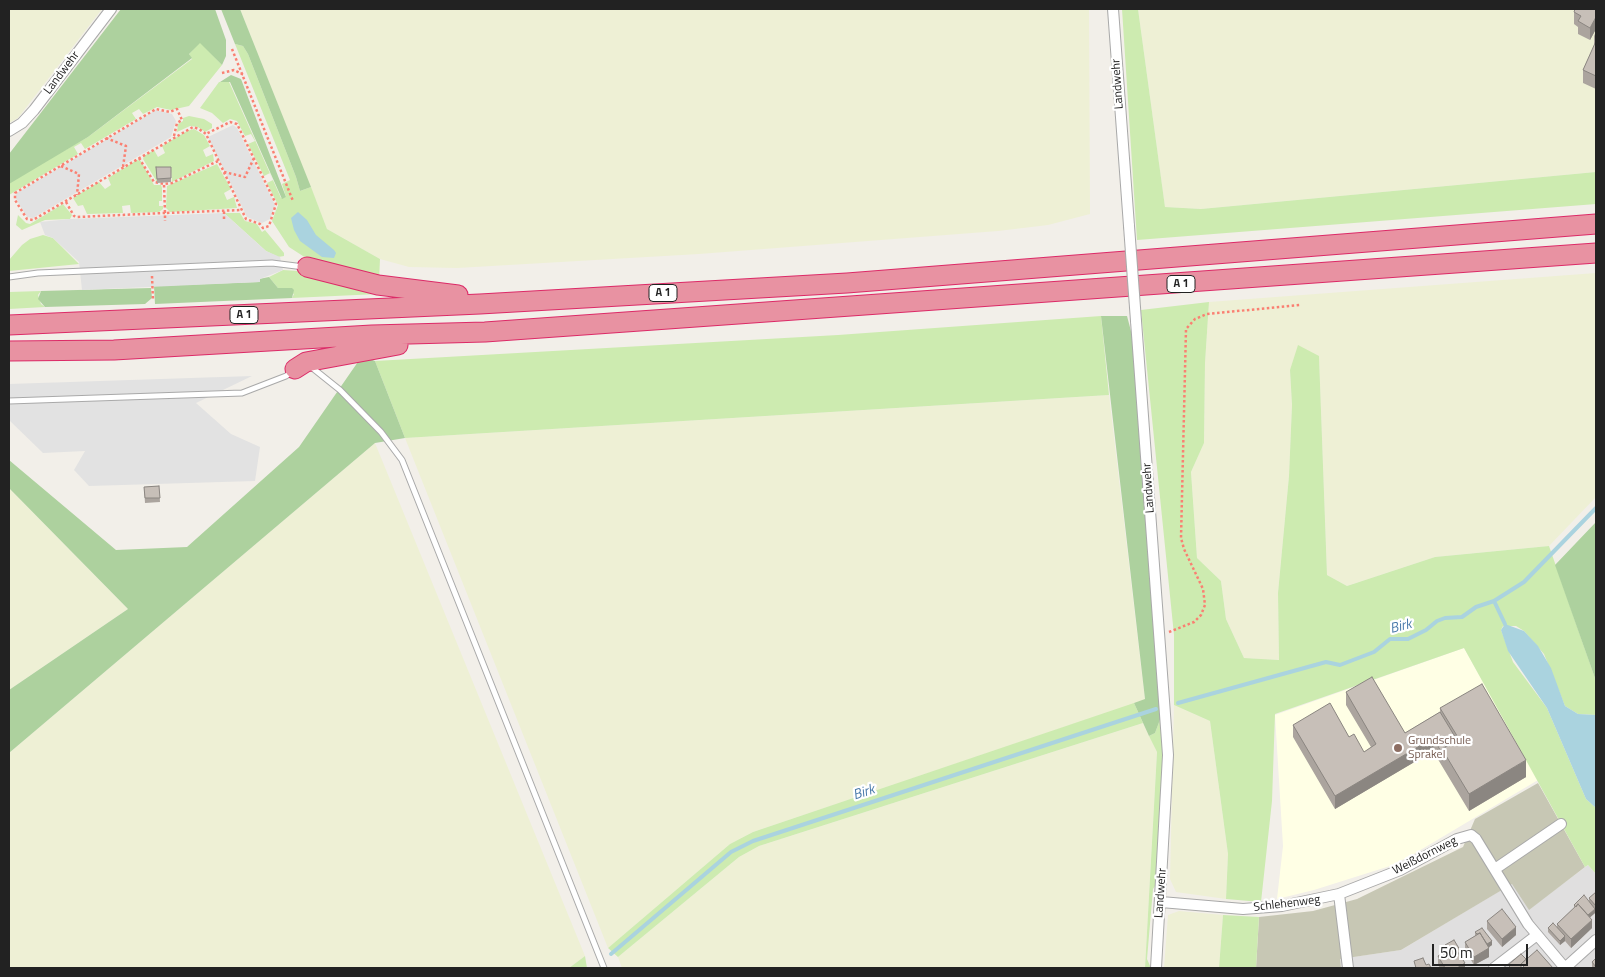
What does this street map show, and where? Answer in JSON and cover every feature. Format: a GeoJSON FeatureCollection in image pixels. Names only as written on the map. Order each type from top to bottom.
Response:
{"type":"FeatureCollection","features":[{"type":"Feature","properties":{"kind":"highway","name":"A 1"},"geometry":{"type":"LineString","coordinates":[[9,325],[480,304],[847,283],[1596,224]]}},
{"type":"Feature","properties":{"kind":"highway","name":"A 1"},"geometry":{"type":"LineString","coordinates":[[9,351],[114,350],[485,332],[1596,253]]}},
{"type":"Feature","properties":{"kind":"highway"},"geometry":{"type":"LineString","coordinates":[[307,267],[378,285],[461,296],[480,304]]}},
{"type":"Feature","properties":{"kind":"highway"},"geometry":{"type":"LineString","coordinates":[[301,366],[355,351],[485,332]]}},
{"type":"Feature","properties":{"kind":"street","name":"Landwehr"},"geometry":{"type":"LineString","coordinates":[[9,131],[22,123],[34,110],[111,9]]}},
{"type":"Feature","properties":{"kind":"street","name":"Landwehr"},"geometry":{"type":"LineString","coordinates":[[1113,9],[1168,755],[1156,968]]}},
{"type":"Feature","properties":{"kind":"street"},"geometry":{"type":"LineString","coordinates":[[1494,869],[1561,824]]}},
{"type":"Feature","properties":{"kind":"street","name":"Weißdornweg"},"geometry":{"type":"LineString","coordinates":[[1339,894],[1400,870],[1467,835],[1471,835],[1476,839],[1536,935],[1565,968],[1596,940]]}},
{"type":"Feature","properties":{"kind":"street","name":"Schlehenweg"},"geometry":{"type":"LineString","coordinates":[[1161,902],[1243,909],[1282,906],[1339,894]]}},
{"type":"Feature","properties":{"kind":"street"},"geometry":{"type":"LineString","coordinates":[[1339,894],[1348,968]]}},
{"type":"Feature","properties":{"kind":"street"},"geometry":{"type":"LineString","coordinates":[[1494,968],[1536,935]]}},
{"type":"Feature","properties":{"kind":"lane"},"geometry":{"type":"LineString","coordinates":[[9,277],[38,273],[272,264],[307,267]]}},
{"type":"Feature","properties":{"kind":"lane"},"geometry":{"type":"LineString","coordinates":[[9,401],[242,394],[286,376],[301,366],[340,390],[381,432],[402,460],[604,968]]}},
{"type":"Feature","properties":{"kind":"path"},"geometry":{"type":"LineString","coordinates":[[232,49],[293,201]]}},
{"type":"Feature","properties":{"kind":"path"},"geometry":{"type":"LineString","coordinates":[[222,73],[234,70],[244,76]]}},
{"type":"Feature","properties":{"kind":"path"},"geometry":{"type":"LineString","coordinates":[[174,136],[177,123],[182,120],[177,110],[170,112],[158,109],[15,193],[14,197],[30,221],[66,202],[174,136],[192,128],[199,128],[206,134],[246,219],[260,224],[263,228],[269,226],[276,206],[236,123],[230,122],[206,134]]}},
{"type":"Feature","properties":{"kind":"path"},"geometry":{"type":"LineString","coordinates":[[106,138],[126,146],[123,167]]}},
{"type":"Feature","properties":{"kind":"path"},"geometry":{"type":"LineString","coordinates":[[140,158],[154,182],[164,184],[172,183],[218,161]]}},
{"type":"Feature","properties":{"kind":"path"},"geometry":{"type":"LineString","coordinates":[[224,172],[245,177],[254,158]]}},
{"type":"Feature","properties":{"kind":"path"},"geometry":{"type":"LineString","coordinates":[[61,166],[79,174],[77,195]]}},
{"type":"Feature","properties":{"kind":"path"},"geometry":{"type":"LineString","coordinates":[[164,184],[165,221]]}},
{"type":"Feature","properties":{"kind":"path"},"geometry":{"type":"LineString","coordinates":[[66,202],[74,216],[77,217],[242,210]]}},
{"type":"Feature","properties":{"kind":"path"},"geometry":{"type":"LineString","coordinates":[[224,211],[224,219]]}},
{"type":"Feature","properties":{"kind":"path"},"geometry":{"type":"LineString","coordinates":[[152,269],[154,300]]}},
{"type":"Feature","properties":{"kind":"path"},"geometry":{"type":"LineString","coordinates":[[1160,634],[1190,626],[1201,616],[1205,605],[1203,589],[1184,549],[1181,538],[1186,329],[1195,319],[1206,314],[1300,305]]}},
{"type":"Feature","properties":{"kind":"shaded area"},"geometry":{"type":"Polygon","coordinates":[[[9,9],[102,9],[18,118],[9,123],[9,9]]]}},
{"type":"Feature","properties":{"kind":"shaded area"},"geometry":{"type":"Polygon","coordinates":[[[240,9],[1089,9],[1090,214],[1048,225],[998,231],[699,254],[457,268],[409,267],[380,259],[327,229],[240,9]]]}},
{"type":"Feature","properties":{"kind":"shaded area"},"geometry":{"type":"Polygon","coordinates":[[[1138,9],[1596,9],[1596,172],[1201,209],[1165,207],[1138,9]]]}},
{"type":"Feature","properties":{"kind":"shaded area"},"geometry":{"type":"Polygon","coordinates":[[[156,110],[172,114],[176,121],[171,137],[33,218],[27,217],[15,197],[17,193],[156,110]]]}},
{"type":"Feature","properties":{"kind":"shaded area"},"geometry":{"type":"Polygon","coordinates":[[[233,125],[237,128],[275,205],[270,219],[262,223],[247,217],[208,137],[233,125]]]}},
{"type":"Feature","properties":{"kind":"shaded area"},"geometry":{"type":"Polygon","coordinates":[[[224,213],[266,251],[280,257],[283,270],[260,279],[260,282],[82,290],[79,262],[53,238],[45,235],[40,222],[70,219],[224,213]]]}},
{"type":"Feature","properties":{"kind":"shaded area"},"geometry":{"type":"Polygon","coordinates":[[[1596,273],[1596,497],[1549,546],[1435,557],[1347,586],[1327,575],[1319,357],[1290,370],[1292,405],[1289,476],[1278,593],[1279,660],[1244,658],[1226,619],[1221,581],[1197,558],[1191,472],[1204,443],[1205,363],[1209,302],[1596,273]]]}},
{"type":"Feature","properties":{"kind":"shaded area"},"geometry":{"type":"Polygon","coordinates":[[[252,376],[196,403],[231,434],[260,447],[255,481],[89,486],[74,470],[85,451],[43,453],[9,420],[9,384],[252,376]]]}},
{"type":"Feature","properties":{"kind":"shaded area"},"geometry":{"type":"Polygon","coordinates":[[[1109,395],[1145,700],[753,832],[730,844],[608,948],[405,438],[1109,395]]]}},
{"type":"Feature","properties":{"kind":"shaded area"},"geometry":{"type":"Polygon","coordinates":[[[375,443],[585,956],[569,968],[9,968],[9,753],[375,443]]]}},
{"type":"Feature","properties":{"kind":"shaded area"},"geometry":{"type":"Polygon","coordinates":[[[9,488],[128,609],[9,690],[9,488]]]}},
{"type":"Feature","properties":{"kind":"shaded area","name":"Grundschule Sprakel"},"geometry":{"type":"Polygon","coordinates":[[[1464,648],[1538,780],[1412,855],[1390,866],[1314,890],[1277,899],[1283,846],[1275,715],[1464,648]]]}},
{"type":"Feature","properties":{"kind":"shaded area"},"geometry":{"type":"Polygon","coordinates":[[[1174,705],[1210,721],[1228,854],[1226,899],[1176,892],[1170,879],[1174,705]]]}},
{"type":"Feature","properties":{"kind":"shaded area"},"geometry":{"type":"Polygon","coordinates":[[[1143,723],[1157,752],[1145,968],[622,968],[618,957],[739,857],[759,846],[1143,723]]]}},
{"type":"Feature","properties":{"kind":"shaded area"},"geometry":{"type":"Polygon","coordinates":[[[1538,783],[1585,867],[1529,910],[1512,884],[1401,950],[1340,959],[1341,968],[1256,968],[1259,917],[1313,911],[1357,899],[1463,847],[1475,819],[1538,783]]]}},
{"type":"Feature","properties":{"kind":"shaded area"},"geometry":{"type":"Polygon","coordinates":[[[1588,865],[1596,874],[1596,968],[1341,968],[1339,959],[1401,950],[1513,883],[1529,909],[1588,865]]]}},
{"type":"Feature","properties":{"kind":"shaded area"},"geometry":{"type":"Polygon","coordinates":[[[1179,911],[1223,915],[1219,968],[1164,968],[1168,915],[1179,911]]]}},
{"type":"Feature","properties":{"kind":"green space"},"geometry":{"type":"Polygon","coordinates":[[[121,9],[215,9],[226,40],[226,56],[222,65],[200,43],[189,54],[192,58],[88,137],[9,184],[9,154],[121,9]]]}},
{"type":"Feature","properties":{"kind":"green space"},"geometry":{"type":"Polygon","coordinates":[[[221,9],[240,9],[311,187],[300,191],[248,54],[243,46],[235,44],[221,9]]]}},
{"type":"Feature","properties":{"kind":"green space"},"geometry":{"type":"Polygon","coordinates":[[[1122,9],[1138,9],[1165,207],[1201,209],[1596,172],[1596,204],[1137,240],[1122,9]]]}},
{"type":"Feature","properties":{"kind":"green space"},"geometry":{"type":"Polygon","coordinates":[[[200,42],[222,65],[189,106],[171,110],[157,107],[143,114],[139,109],[132,113],[136,119],[85,149],[81,143],[74,147],[78,154],[9,195],[9,184],[12,180],[88,137],[192,59],[189,54],[200,42]]]}},
{"type":"Feature","properties":{"kind":"green space"},"geometry":{"type":"Polygon","coordinates":[[[235,44],[243,46],[248,54],[300,191],[311,187],[327,229],[380,259],[379,281],[306,258],[289,247],[272,221],[278,205],[267,183],[273,180],[281,198],[286,197],[282,184],[290,180],[235,44]]]}},
{"type":"Feature","properties":{"kind":"green space"},"geometry":{"type":"Polygon","coordinates":[[[231,75],[241,79],[286,197],[282,199],[230,82],[220,82],[231,75]]]}},
{"type":"Feature","properties":{"kind":"green space"},"geometry":{"type":"Polygon","coordinates":[[[219,82],[229,82],[270,173],[264,176],[248,144],[255,141],[251,134],[245,136],[237,121],[230,119],[223,123],[212,113],[200,108],[219,82]]]}},
{"type":"Feature","properties":{"kind":"green space"},"geometry":{"type":"Polygon","coordinates":[[[189,116],[204,119],[212,124],[212,128],[205,132],[198,127],[190,126],[177,132],[178,124],[183,121],[183,118],[189,116]]]}},
{"type":"Feature","properties":{"kind":"green space"},"geometry":{"type":"Polygon","coordinates":[[[194,129],[204,135],[210,146],[203,150],[206,157],[213,154],[214,161],[172,182],[171,171],[157,171],[157,182],[143,159],[144,156],[154,150],[158,157],[165,153],[162,146],[187,131],[194,129]]]}},
{"type":"Feature","properties":{"kind":"green space"},"geometry":{"type":"Polygon","coordinates":[[[137,160],[141,161],[154,185],[161,185],[162,201],[159,201],[159,206],[163,206],[163,209],[159,212],[131,213],[130,205],[122,206],[123,213],[87,214],[83,205],[78,206],[73,198],[99,182],[105,189],[111,185],[108,178],[137,160]]]}},
{"type":"Feature","properties":{"kind":"green space"},"geometry":{"type":"Polygon","coordinates":[[[217,164],[231,189],[224,193],[227,200],[234,197],[237,208],[170,212],[166,208],[167,186],[217,164]]]}},
{"type":"Feature","properties":{"kind":"green space"},"geometry":{"type":"Polygon","coordinates":[[[63,204],[72,215],[70,219],[45,220],[22,230],[16,225],[18,215],[26,223],[30,224],[63,204]]]}},
{"type":"Feature","properties":{"kind":"green space"},"geometry":{"type":"Polygon","coordinates":[[[224,213],[240,213],[245,221],[257,224],[262,232],[265,230],[284,253],[284,256],[278,257],[266,251],[224,213]]]}},
{"type":"Feature","properties":{"kind":"green space"},"geometry":{"type":"Polygon","coordinates":[[[43,235],[53,238],[79,264],[9,271],[9,260],[22,245],[30,239],[43,235]]]}},
{"type":"Feature","properties":{"kind":"green space"},"geometry":{"type":"Polygon","coordinates":[[[283,270],[298,271],[378,294],[292,298],[294,294],[278,288],[269,277],[283,270]]]}},
{"type":"Feature","properties":{"kind":"green space"},"geometry":{"type":"Polygon","coordinates":[[[269,277],[278,288],[292,288],[294,290],[292,298],[155,304],[154,286],[259,282],[259,279],[269,277]]]}},
{"type":"Feature","properties":{"kind":"green space"},"geometry":{"type":"Polygon","coordinates":[[[151,288],[152,298],[145,304],[45,307],[38,299],[41,291],[151,288]]]}},
{"type":"Feature","properties":{"kind":"green space"},"geometry":{"type":"Polygon","coordinates":[[[41,291],[38,295],[41,304],[45,307],[9,309],[9,292],[41,291]]]}},
{"type":"Feature","properties":{"kind":"green space"},"geometry":{"type":"Polygon","coordinates":[[[1209,302],[1205,363],[1204,443],[1191,472],[1197,558],[1221,581],[1226,619],[1244,658],[1279,660],[1278,593],[1289,476],[1292,405],[1290,370],[1298,345],[1319,356],[1327,575],[1347,586],[1435,557],[1549,546],[1596,681],[1596,715],[1578,714],[1565,706],[1544,654],[1524,631],[1516,626],[1503,626],[1501,630],[1513,662],[1547,708],[1586,799],[1596,808],[1596,874],[1588,865],[1585,867],[1464,648],[1275,714],[1272,801],[1261,902],[1226,899],[1228,854],[1210,721],[1174,705],[1174,635],[1141,310],[1209,302]]]}},
{"type":"Feature","properties":{"kind":"green space"},"geometry":{"type":"Polygon","coordinates":[[[1101,316],[1109,395],[405,438],[375,361],[838,335],[1101,316]]]}},
{"type":"Feature","properties":{"kind":"green space"},"geometry":{"type":"Polygon","coordinates":[[[1101,316],[1127,316],[1132,335],[1161,717],[1155,733],[1149,736],[1134,703],[1145,699],[1101,316]]]}},
{"type":"Feature","properties":{"kind":"green space"},"geometry":{"type":"Polygon","coordinates":[[[362,356],[375,361],[405,438],[375,443],[9,753],[9,690],[128,609],[9,488],[9,460],[116,550],[187,547],[299,447],[362,356]]]}},
{"type":"Feature","properties":{"kind":"green space"},"geometry":{"type":"Polygon","coordinates":[[[1596,522],[1596,681],[1555,565],[1596,522]]]}},
{"type":"Feature","properties":{"kind":"green space"},"geometry":{"type":"Polygon","coordinates":[[[1134,703],[1143,723],[759,846],[739,857],[618,957],[608,948],[730,844],[753,832],[1134,703]]]}},
{"type":"Feature","properties":{"kind":"green space"},"geometry":{"type":"Polygon","coordinates":[[[1161,717],[1163,759],[1159,880],[1153,889],[1147,959],[1151,968],[1145,968],[1157,752],[1149,736],[1155,733],[1161,717]]]}},
{"type":"Feature","properties":{"kind":"green space"},"geometry":{"type":"Polygon","coordinates":[[[1223,915],[1259,917],[1256,968],[1219,968],[1223,915]]]}},
{"type":"Feature","properties":{"kind":"green space"},"geometry":{"type":"Polygon","coordinates":[[[585,956],[587,968],[569,968],[585,956]]]}},
{"type":"Feature","properties":{"kind":"water"},"geometry":{"type":"Polygon","coordinates":[[[298,212],[307,220],[316,235],[334,250],[336,253],[334,258],[322,257],[300,241],[294,230],[291,218],[298,212]]]}},
{"type":"Feature","properties":{"kind":"water"},"geometry":{"type":"Polygon","coordinates":[[[1505,624],[1524,631],[1538,646],[1551,668],[1565,706],[1578,714],[1596,715],[1596,808],[1586,799],[1547,708],[1508,651],[1501,630],[1505,624]]]}},
{"type":"Feature","properties":{"kind":"building"},"geometry":{"type":"Polygon","coordinates":[[[1575,9],[1596,9],[1596,17],[1590,28],[1578,21],[1581,16],[1574,12],[1575,9]]]}},
{"type":"Feature","properties":{"kind":"building"},"geometry":{"type":"Polygon","coordinates":[[[1596,41],[1596,76],[1583,70],[1596,41]]]}},
{"type":"Feature","properties":{"kind":"building"},"geometry":{"type":"Polygon","coordinates":[[[156,167],[171,167],[171,178],[157,179],[156,167]]]}},
{"type":"Feature","properties":{"kind":"building"},"geometry":{"type":"Polygon","coordinates":[[[159,486],[160,498],[145,498],[144,487],[159,486]]]}},
{"type":"Feature","properties":{"kind":"building"},"geometry":{"type":"Polygon","coordinates":[[[1372,677],[1405,733],[1440,712],[1457,740],[1442,749],[1442,753],[1433,738],[1335,796],[1293,725],[1330,703],[1349,737],[1354,734],[1364,752],[1376,744],[1346,692],[1372,677]]]}},
{"type":"Feature","properties":{"kind":"building"},"geometry":{"type":"Polygon","coordinates":[[[1482,684],[1526,760],[1469,794],[1442,749],[1459,739],[1440,708],[1482,684]]]}},
{"type":"Feature","properties":{"kind":"building"},"geometry":{"type":"Polygon","coordinates":[[[1596,892],[1596,906],[1589,898],[1596,892]]]}},
{"type":"Feature","properties":{"kind":"building"},"geometry":{"type":"Polygon","coordinates":[[[1584,895],[1595,909],[1588,915],[1578,904],[1576,907],[1574,905],[1584,895]]]}},
{"type":"Feature","properties":{"kind":"building"},"geometry":{"type":"Polygon","coordinates":[[[1578,904],[1592,920],[1571,939],[1557,924],[1578,904]]]}},
{"type":"Feature","properties":{"kind":"building"},"geometry":{"type":"Polygon","coordinates":[[[1502,909],[1516,927],[1502,939],[1487,921],[1502,909]]]}},
{"type":"Feature","properties":{"kind":"building"},"geometry":{"type":"Polygon","coordinates":[[[1553,923],[1565,936],[1560,941],[1548,928],[1553,923]]]}},
{"type":"Feature","properties":{"kind":"building"},"geometry":{"type":"Polygon","coordinates":[[[1482,928],[1492,941],[1487,944],[1480,933],[1477,934],[1475,932],[1482,928]]]}},
{"type":"Feature","properties":{"kind":"building"},"geometry":{"type":"Polygon","coordinates":[[[1480,933],[1489,948],[1474,957],[1465,942],[1480,933]]]}},
{"type":"Feature","properties":{"kind":"building"},"geometry":{"type":"Polygon","coordinates":[[[1454,940],[1463,955],[1460,956],[1454,946],[1448,950],[1445,945],[1454,940]]]}},
{"type":"Feature","properties":{"kind":"building"},"geometry":{"type":"Polygon","coordinates":[[[1454,946],[1465,963],[1457,968],[1445,968],[1438,956],[1454,946]]]}},
{"type":"Feature","properties":{"kind":"building"},"geometry":{"type":"Polygon","coordinates":[[[1537,950],[1553,968],[1525,968],[1521,964],[1537,950]]]}},
{"type":"Feature","properties":{"kind":"building"},"geometry":{"type":"Polygon","coordinates":[[[1521,954],[1526,959],[1521,964],[1521,968],[1511,968],[1508,965],[1521,954]]]}},
{"type":"Feature","properties":{"kind":"building"},"geometry":{"type":"Polygon","coordinates":[[[1423,958],[1426,965],[1429,964],[1431,968],[1416,968],[1414,961],[1423,958]]]}},
{"type":"Feature","properties":{"kind":"building"},"geometry":{"type":"Polygon","coordinates":[[[1596,958],[1596,967],[1592,962],[1596,958]]]}},
{"type":"Feature","properties":{"kind":"waterway","name":"Birk"},"geometry":{"type":"LineString","coordinates":[[1178,703],[1326,662],[1340,665],[1374,652],[1390,639],[1408,639],[1426,630],[1437,621],[1445,618],[1462,617],[1476,607],[1494,601],[1524,582],[1596,508]]}},
{"type":"Feature","properties":{"kind":"waterway"},"geometry":{"type":"LineString","coordinates":[[1494,601],[1505,624]]}},
{"type":"Feature","properties":{"kind":"waterway","name":"Birk"},"geometry":{"type":"LineString","coordinates":[[611,954],[731,852],[753,841],[1156,709]]}},
{"type":"Feature","properties":{"kind":"place","name":"Grundschule Sprakel"},"geometry":{"type":"Point","coordinates":[1398,748]}}]}
